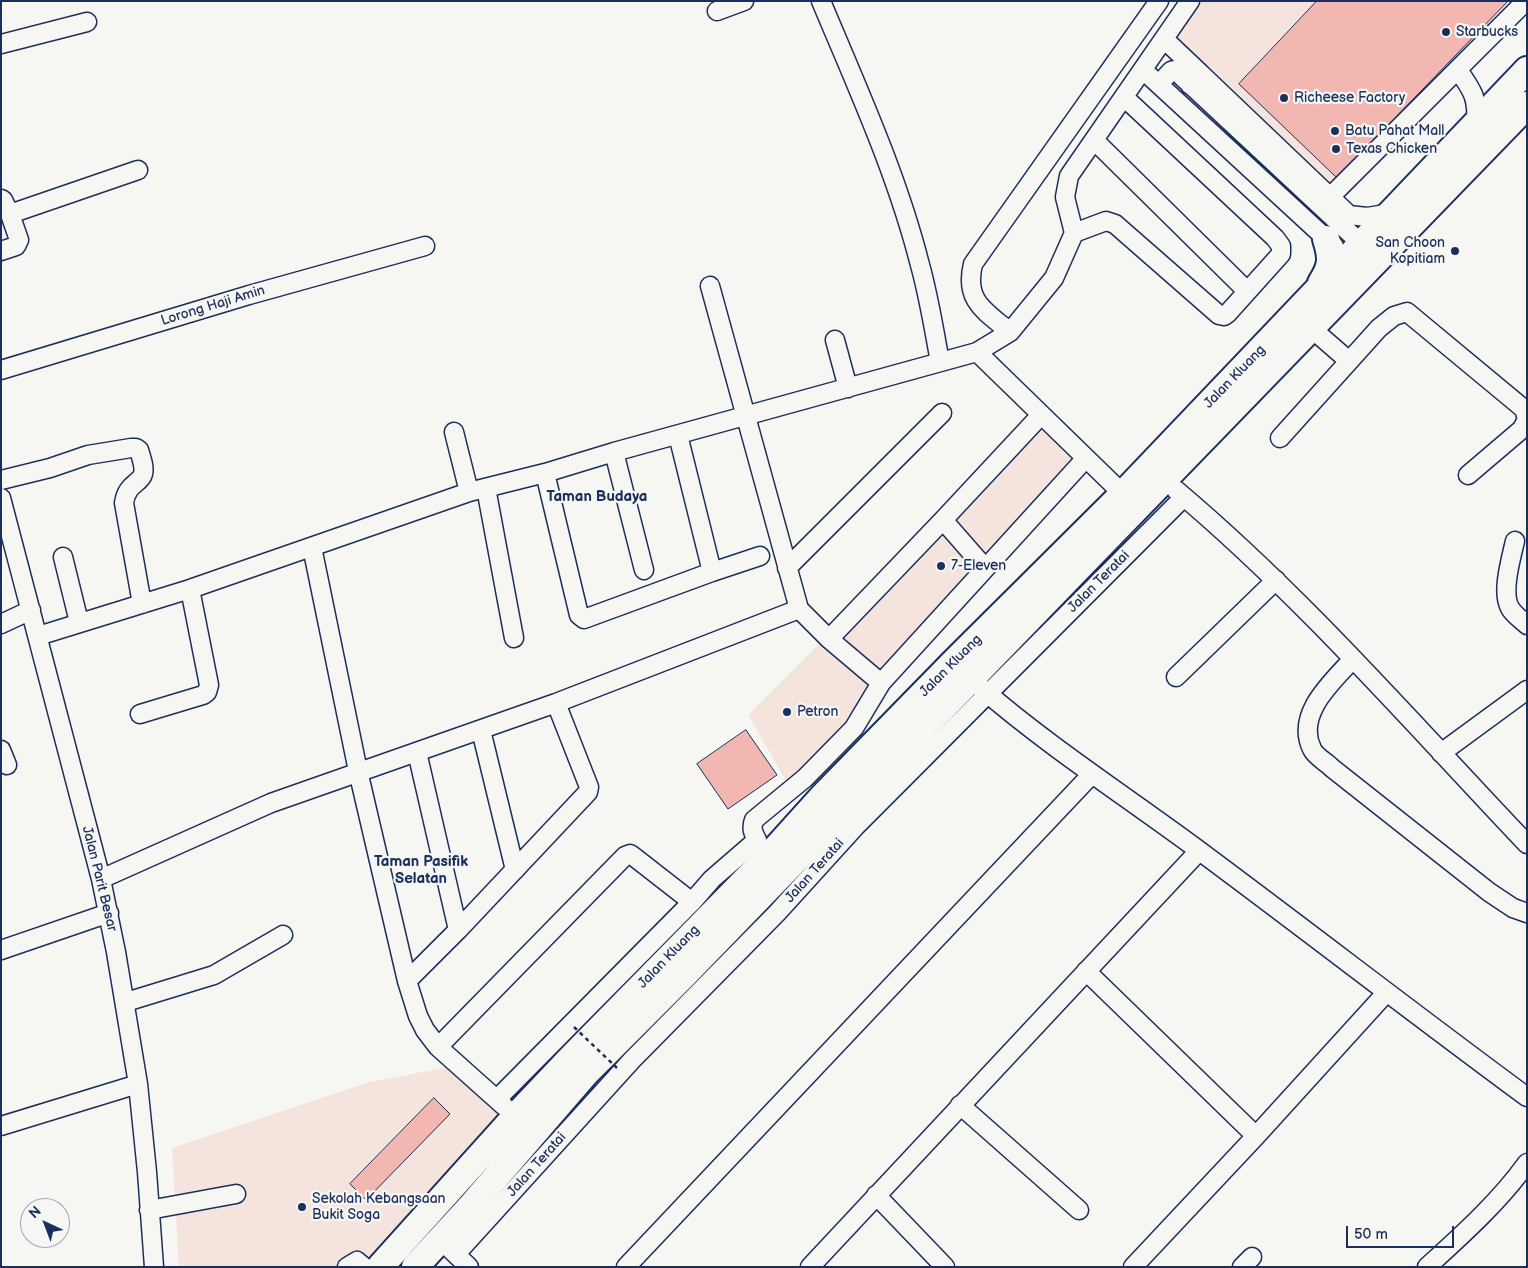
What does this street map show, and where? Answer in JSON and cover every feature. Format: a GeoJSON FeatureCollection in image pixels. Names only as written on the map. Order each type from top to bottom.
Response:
{"type":"FeatureCollection","features":[{"type":"Feature","properties":{"kind":"highway","name":"Jalan Kluang"},"geometry":{"type":"LineString","coordinates":[[415,1267],[448,1247],[586,1073],[683,976],[769,906],[979,686],[1164,480],[1311,328],[1363,259],[1392,213],[1527,70]]}},
{"type":"Feature","properties":{"kind":"highway","name":"Jalan Kluang"},"geometry":{"type":"LineString","coordinates":[[385,1261],[506,1108],[752,858],[824,795],[954,662],[1123,494],[1314,295],[1363,259],[1527,106]]}},
{"type":"Feature","properties":{"kind":"highway"},"geometry":{"type":"LineString","coordinates":[[1314,295],[1328,273],[1331,261],[1326,239]]}},
{"type":"Feature","properties":{"kind":"highway"},"geometry":{"type":"LineString","coordinates":[[385,1261],[417,1239],[429,1237],[448,1247]]}},
{"type":"Feature","properties":{"kind":"street"},"geometry":{"type":"LineString","coordinates":[[717,11],[744,1]]}},
{"type":"Feature","properties":{"kind":"street"},"geometry":{"type":"LineString","coordinates":[[821,1],[868,113],[902,206],[920,265],[940,362]]}},
{"type":"Feature","properties":{"kind":"street"},"geometry":{"type":"LineString","coordinates":[[1010,332],[978,304],[972,290],[970,277],[973,264],[1159,1]]}},
{"type":"Feature","properties":{"kind":"street"},"geometry":{"type":"LineString","coordinates":[[38,636],[190,589],[477,490],[545,473],[614,452],[978,352],[1010,332],[1054,278],[1074,233],[1065,197],[1069,176],[1190,1]]}},
{"type":"Feature","properties":{"kind":"street"},"geometry":{"type":"LineString","coordinates":[[1330,197],[1526,1]]}},
{"type":"Feature","properties":{"kind":"street"},"geometry":{"type":"LineString","coordinates":[[1,44],[87,22]]}},
{"type":"Feature","properties":{"kind":"street"},"geometry":{"type":"LineString","coordinates":[[1164,39],[1195,80],[1363,259]]}},
{"type":"Feature","properties":{"kind":"street"},"geometry":{"type":"LineString","coordinates":[[1143,70],[1326,239],[1363,259]]}},
{"type":"Feature","properties":{"kind":"street"},"geometry":{"type":"LineString","coordinates":[[1159,84],[1174,70],[1195,80],[1349,215],[1367,217],[1392,213]]}},
{"type":"Feature","properties":{"kind":"street"},"geometry":{"type":"LineString","coordinates":[[1458,70],[1470,88],[1478,106],[1476,125]]}},
{"type":"Feature","properties":{"kind":"street"},"geometry":{"type":"LineString","coordinates":[[1074,233],[1106,221],[1115,224],[1219,316],[1224,316],[1228,313],[1281,254],[1281,246],[1275,238],[1124,97]]}},
{"type":"Feature","properties":{"kind":"street"},"geometry":{"type":"LineString","coordinates":[[1094,140],[1246,292]]}},
{"type":"Feature","properties":{"kind":"street"},"geometry":{"type":"LineString","coordinates":[[1,251],[16,246],[19,240],[6,206],[138,170]]}},
{"type":"Feature","properties":{"kind":"street","name":"Lorong Haji Amin"},"geometry":{"type":"LineString","coordinates":[[1,370],[249,295],[425,246]]}},
{"type":"Feature","properties":{"kind":"street"},"geometry":{"type":"LineString","coordinates":[[710,286],[799,609],[829,639],[881,683]]}},
{"type":"Feature","properties":{"kind":"street"},"geometry":{"type":"LineString","coordinates":[[1280,438],[1379,328],[1394,316],[1407,312],[1524,409],[1527,419],[1522,429],[1468,475]]}},
{"type":"Feature","properties":{"kind":"street"},"geometry":{"type":"LineString","coordinates":[[1311,328],[1348,361]]}},
{"type":"Feature","properties":{"kind":"street"},"geometry":{"type":"LineString","coordinates":[[835,340],[848,388]]}},
{"type":"Feature","properties":{"kind":"street"},"geometry":{"type":"LineString","coordinates":[[978,352],[1123,494]]}},
{"type":"Feature","properties":{"kind":"street"},"geometry":{"type":"LineString","coordinates":[[787,568],[942,413]]}},
{"type":"Feature","properties":{"kind":"street"},"geometry":{"type":"LineString","coordinates":[[829,639],[1041,415]]}},
{"type":"Feature","properties":{"kind":"street"},"geometry":{"type":"LineString","coordinates":[[454,432],[477,490],[514,638]]}},
{"type":"Feature","properties":{"kind":"street"},"geometry":{"type":"LineString","coordinates":[[678,435],[712,572]]}},
{"type":"Feature","properties":{"kind":"street"},"geometry":{"type":"LineString","coordinates":[[1,480],[50,468],[88,455],[131,448],[139,450],[144,471],[143,476],[129,488],[124,503],[142,604]]}},
{"type":"Feature","properties":{"kind":"street"},"geometry":{"type":"LineString","coordinates":[[614,452],[644,570]]}},
{"type":"Feature","properties":{"kind":"street"},"geometry":{"type":"LineString","coordinates":[[312,547],[358,771],[407,981],[418,1016],[425,1030],[438,1047],[506,1108],[712,879],[752,858],[752,825],[754,820],[805,778],[854,728],[881,683],[1086,458]]}},
{"type":"Feature","properties":{"kind":"street"},"geometry":{"type":"LineString","coordinates":[[545,473],[581,618],[584,619],[760,556]]}},
{"type":"Feature","properties":{"kind":"street"},"geometry":{"type":"LineString","coordinates":[[1164,480],[1276,580],[1527,844]]}},
{"type":"Feature","properties":{"kind":"street","name":"Jalan Teratai"},"geometry":{"type":"LineString","coordinates":[[979,686],[1184,497]]}},
{"type":"Feature","properties":{"kind":"street","name":"Jalan Parit Besar"},"geometry":{"type":"LineString","coordinates":[[1,498],[16,617],[38,636],[101,879],[101,916],[126,1002],[138,1084],[154,1267]]}},
{"type":"Feature","properties":{"kind":"street"},"geometry":{"type":"LineString","coordinates":[[943,520],[985,568]]}},
{"type":"Feature","properties":{"kind":"street"},"geometry":{"type":"LineString","coordinates":[[1514,541],[1506,588],[1507,599],[1510,609],[1527,626]]}},
{"type":"Feature","properties":{"kind":"street"},"geometry":{"type":"LineString","coordinates":[[63,558],[79,622]]}},
{"type":"Feature","properties":{"kind":"street"},"geometry":{"type":"LineString","coordinates":[[1176,677],[1276,580]]}},
{"type":"Feature","properties":{"kind":"street"},"geometry":{"type":"LineString","coordinates":[[140,714],[203,695],[207,692],[209,685],[190,589]]}},
{"type":"Feature","properties":{"kind":"street"},"geometry":{"type":"LineString","coordinates":[[101,879],[271,803],[556,703],[799,609]]}},
{"type":"Feature","properties":{"kind":"street"},"geometry":{"type":"LineString","coordinates":[[1353,659],[1320,695],[1306,725],[1312,749],[1332,768],[1489,892],[1513,908],[1527,913]]}},
{"type":"Feature","properties":{"kind":"street"},"geometry":{"type":"LineString","coordinates":[[979,686],[1092,774],[1199,851],[1527,1097]]}},
{"type":"Feature","properties":{"kind":"street"},"geometry":{"type":"LineString","coordinates":[[1441,753],[1527,690]]}},
{"type":"Feature","properties":{"kind":"street"},"geometry":{"type":"LineString","coordinates":[[407,981],[584,797],[589,787],[556,703]]}},
{"type":"Feature","properties":{"kind":"street"},"geometry":{"type":"LineString","coordinates":[[854,728],[872,746]]}},
{"type":"Feature","properties":{"kind":"street"},"geometry":{"type":"LineString","coordinates":[[481,730],[515,870]]}},
{"type":"Feature","properties":{"kind":"street"},"geometry":{"type":"LineString","coordinates":[[416,752],[458,930]]}},
{"type":"Feature","properties":{"kind":"street"},"geometry":{"type":"LineString","coordinates":[[626,1267],[1092,774]]}},
{"type":"Feature","properties":{"kind":"street"},"geometry":{"type":"LineString","coordinates":[[805,778],[824,795]]}},
{"type":"Feature","properties":{"kind":"street"},"geometry":{"type":"LineString","coordinates":[[810,1267],[1199,851]]}},
{"type":"Feature","properties":{"kind":"street"},"geometry":{"type":"LineString","coordinates":[[438,1047],[626,856],[630,854],[633,856],[692,902]]}},
{"type":"Feature","properties":{"kind":"street"},"geometry":{"type":"LineString","coordinates":[[1,950],[101,916]]}},
{"type":"Feature","properties":{"kind":"street"},"geometry":{"type":"LineString","coordinates":[[126,1002],[214,975],[283,935]]}},
{"type":"Feature","properties":{"kind":"street"},"geometry":{"type":"LineString","coordinates":[[1086,971],[1256,1136]]}},
{"type":"Feature","properties":{"kind":"street"},"geometry":{"type":"LineString","coordinates":[[1132,1267],[1256,1136],[1386,993]]}},
{"type":"Feature","properties":{"kind":"street"},"geometry":{"type":"LineString","coordinates":[[1,1126],[138,1084]]}},
{"type":"Feature","properties":{"kind":"street"},"geometry":{"type":"LineString","coordinates":[[960,1105],[1079,1210]]}},
{"type":"Feature","properties":{"kind":"street"},"geometry":{"type":"LineString","coordinates":[[1427,1267],[1472,1226],[1512,1184],[1527,1163]]}},
{"type":"Feature","properties":{"kind":"street"},"geometry":{"type":"LineString","coordinates":[[149,1210],[236,1194]]}},
{"type":"Feature","properties":{"kind":"street"},"geometry":{"type":"LineString","coordinates":[[876,1195],[945,1267]]}},
{"type":"Feature","properties":{"kind":"street"},"geometry":{"type":"LineString","coordinates":[[448,1247],[469,1267]]}},
{"type":"Feature","properties":{"kind":"street"},"geometry":{"type":"LineString","coordinates":[[348,1267],[357,1261],[364,1267]]}},
{"type":"Feature","properties":{"kind":"path"},"geometry":{"type":"LineString","coordinates":[[574,1027],[617,1068]]}},
{"type":"Feature","properties":{"kind":"shaded area","name":"Batu Pahat Mall"},"geometry":{"type":"Polygon","coordinates":[[[1196,1],[1527,1],[1329,201],[1165,45],[1196,1]]]}},
{"type":"Feature","properties":{"kind":"shaded area"},"geometry":{"type":"Polygon","coordinates":[[[1042,409],[1094,459],[884,687],[788,784],[748,715],[824,639],[1042,409]]]}},
{"type":"Feature","properties":{"kind":"shaded area","name":"Sekolah Kebangsaan Bukit Soga"},"geometry":{"type":"Polygon","coordinates":[[[453,1066],[506,1123],[372,1267],[179,1267],[172,1148],[366,1083],[453,1066]]]}},
{"type":"Feature","properties":{"kind":"building","name":"Batu Pahat Mall"},"geometry":{"type":"Polygon","coordinates":[[[1317,1],[1508,1],[1337,178],[1239,84],[1317,1]]]}},
{"type":"Feature","properties":{"kind":"building"},"geometry":{"type":"Polygon","coordinates":[[[746,730],[777,775],[728,809],[697,764],[746,730]]]}},
{"type":"Feature","properties":{"kind":"building"},"geometry":{"type":"Polygon","coordinates":[[[434,1098],[450,1114],[366,1200],[350,1184],[434,1098]]]}},
{"type":"Feature","properties":{"kind":"place","name":"Starbucks"},"geometry":{"type":"Point","coordinates":[1446,32]}},
{"type":"Feature","properties":{"kind":"place","name":"Richeese Factory"},"geometry":{"type":"Point","coordinates":[1284,98]}},
{"type":"Feature","properties":{"kind":"place","name":"Batu Pahat Mall"},"geometry":{"type":"Point","coordinates":[1335,131]}},
{"type":"Feature","properties":{"kind":"place","name":"Texas Chicken"},"geometry":{"type":"Point","coordinates":[1336,149]}},
{"type":"Feature","properties":{"kind":"place","name":"San Choon Kopitiam"},"geometry":{"type":"Point","coordinates":[1455,251]}},
{"type":"Feature","properties":{"kind":"place","name":"7-Eleven"},"geometry":{"type":"Point","coordinates":[941,566]}},
{"type":"Feature","properties":{"kind":"place","name":"Petron"},"geometry":{"type":"Point","coordinates":[787,712]}},
{"type":"Feature","properties":{"kind":"place","name":"Sekolah Kebangsaan Bukit Soga"},"geometry":{"type":"Point","coordinates":[302,1207]}},
{"type":"Feature","properties":{"kind":"district","name":"Taman Budaya"},"geometry":{"type":"Point","coordinates":[597,497]}},
{"type":"Feature","properties":{"kind":"district","name":"Taman Pasifik Selatan"},"geometry":{"type":"Point","coordinates":[421,870]}}]}
